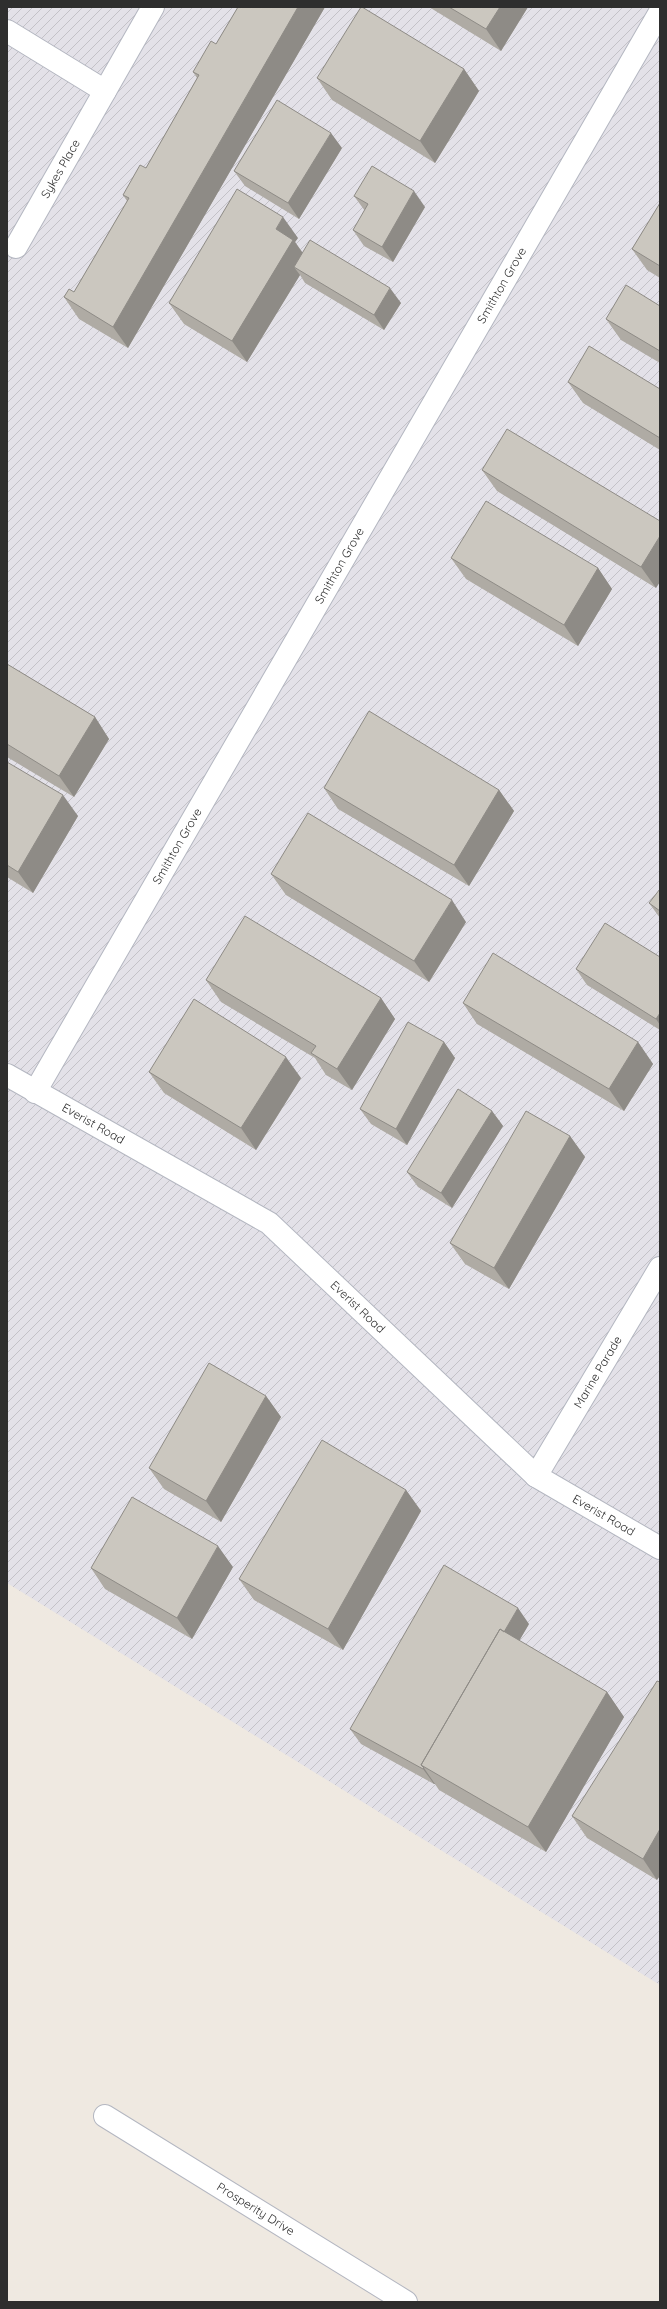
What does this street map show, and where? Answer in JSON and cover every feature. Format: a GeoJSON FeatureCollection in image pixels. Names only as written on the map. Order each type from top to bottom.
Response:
{"type":"FeatureCollection","features":[{"type":"Feature","properties":{"kind":"street","name":"Sykes Place"},"geometry":{"type":"LineString","coordinates":[[16,247],[153,7]]}},
{"type":"Feature","properties":{"kind":"street","name":"Smithton Grove"},"geometry":{"type":"LineString","coordinates":[[35,1092],[660,12]]}},
{"type":"Feature","properties":{"kind":"street"},"geometry":{"type":"LineString","coordinates":[[7,31],[105,91]]}},
{"type":"Feature","properties":{"kind":"street"},"geometry":{"type":"LineString","coordinates":[[7,1075],[35,1092]]}},
{"type":"Feature","properties":{"kind":"street","name":"Everist Road"},"geometry":{"type":"LineString","coordinates":[[35,1092],[269,1224],[536,1476],[660,1548]]}},
{"type":"Feature","properties":{"kind":"street","name":"Marine Parade"},"geometry":{"type":"LineString","coordinates":[[536,1476],[660,1268]]}},
{"type":"Feature","properties":{"kind":"street","name":"Prosperity Drive"},"geometry":{"type":"LineString","coordinates":[[105,2116],[406,2302]]}},
{"type":"Feature","properties":{"kind":"shaded area"},"geometry":{"type":"Polygon","coordinates":[[[7,7],[660,7],[660,1985],[7,1583],[7,7]]]}},
{"type":"Feature","properties":{"kind":"building"},"geometry":{"type":"Polygon","coordinates":[[[238,7],[298,7],[113,327],[64,297],[69,289],[74,292],[129,198],[123,195],[140,165],[146,168],[199,75],[193,72],[211,41],[216,44],[238,7]]]}},
{"type":"Feature","properties":{"kind":"building"},"geometry":{"type":"Polygon","coordinates":[[[361,7],[464,69],[420,141],[317,78],[361,7]]]}},
{"type":"Feature","properties":{"kind":"building"},"geometry":{"type":"Polygon","coordinates":[[[449,7],[500,7],[486,29],[449,7]]]}},
{"type":"Feature","properties":{"kind":"building"},"geometry":{"type":"Polygon","coordinates":[[[277,100],[331,133],[288,203],[234,171],[277,100]]]}},
{"type":"Feature","properties":{"kind":"building"},"geometry":{"type":"Polygon","coordinates":[[[372,166],[414,191],[382,247],[353,230],[368,204],[354,196],[372,166]]]}},
{"type":"Feature","properties":{"kind":"building"},"geometry":{"type":"Polygon","coordinates":[[[237,189],[283,217],[276,229],[293,240],[232,341],[169,303],[237,189]]]}},
{"type":"Feature","properties":{"kind":"building"},"geometry":{"type":"Polygon","coordinates":[[[660,203],[660,266],[632,249],[660,203]]]}},
{"type":"Feature","properties":{"kind":"building"},"geometry":{"type":"Polygon","coordinates":[[[310,240],[390,288],[374,315],[294,267],[310,240]]]}},
{"type":"Feature","properties":{"kind":"building"},"geometry":{"type":"Polygon","coordinates":[[[626,285],[660,306],[660,351],[606,319],[626,285]]]}},
{"type":"Feature","properties":{"kind":"building"},"geometry":{"type":"Polygon","coordinates":[[[589,346],[660,389],[660,438],[568,382],[589,346]]]}},
{"type":"Feature","properties":{"kind":"building"},"geometry":{"type":"Polygon","coordinates":[[[507,429],[660,521],[660,536],[641,567],[482,470],[507,429]]]}},
{"type":"Feature","properties":{"kind":"building"},"geometry":{"type":"Polygon","coordinates":[[[486,501],[598,568],[564,625],[451,558],[486,501]]]}},
{"type":"Feature","properties":{"kind":"building"},"geometry":{"type":"Polygon","coordinates":[[[7,664],[95,717],[59,776],[7,744],[7,664]]]}},
{"type":"Feature","properties":{"kind":"building"},"geometry":{"type":"Polygon","coordinates":[[[369,711],[499,790],[454,865],[324,788],[369,711]]]}},
{"type":"Feature","properties":{"kind":"building"},"geometry":{"type":"Polygon","coordinates":[[[7,762],[63,795],[18,872],[7,865],[7,762]]]}},
{"type":"Feature","properties":{"kind":"building"},"geometry":{"type":"Polygon","coordinates":[[[308,813],[452,900],[414,961],[271,874],[308,813]]]}},
{"type":"Feature","properties":{"kind":"building"},"geometry":{"type":"Polygon","coordinates":[[[660,889],[660,911],[649,903],[660,889]]]}},
{"type":"Feature","properties":{"kind":"building"},"geometry":{"type":"Polygon","coordinates":[[[245,916],[381,998],[337,1069],[311,1053],[316,1046],[206,980],[245,916]]]}},
{"type":"Feature","properties":{"kind":"building"},"geometry":{"type":"Polygon","coordinates":[[[605,923],[660,957],[660,1013],[656,1019],[576,969],[605,923]]]}},
{"type":"Feature","properties":{"kind":"building"},"geometry":{"type":"Polygon","coordinates":[[[493,953],[638,1042],[609,1089],[463,1003],[493,953]]]}},
{"type":"Feature","properties":{"kind":"building"},"geometry":{"type":"Polygon","coordinates":[[[194,999],[286,1057],[241,1128],[149,1072],[194,999]]]}},
{"type":"Feature","properties":{"kind":"building"},"geometry":{"type":"Polygon","coordinates":[[[408,1022],[444,1042],[396,1129],[360,1109],[408,1022]]]}},
{"type":"Feature","properties":{"kind":"building"},"geometry":{"type":"Polygon","coordinates":[[[458,1089],[492,1111],[441,1193],[407,1172],[458,1089]]]}},
{"type":"Feature","properties":{"kind":"building"},"geometry":{"type":"Polygon","coordinates":[[[526,1111],[570,1136],[494,1268],[450,1243],[526,1111]]]}},
{"type":"Feature","properties":{"kind":"building"},"geometry":{"type":"Polygon","coordinates":[[[209,1363],[266,1396],[206,1501],[149,1468],[209,1363]]]}},
{"type":"Feature","properties":{"kind":"building"},"geometry":{"type":"Polygon","coordinates":[[[322,1440],[406,1490],[328,1629],[239,1579],[322,1440]]]}},
{"type":"Feature","properties":{"kind":"building"},"geometry":{"type":"Polygon","coordinates":[[[132,1497],[218,1546],[177,1618],[91,1568],[132,1497]]]}},
{"type":"Feature","properties":{"kind":"building"},"geometry":{"type":"Polygon","coordinates":[[[444,1565],[518,1608],[504,1632],[500,1629],[421,1765],[424,1768],[423,1769],[350,1729],[444,1565]]]}},
{"type":"Feature","properties":{"kind":"building"},"geometry":{"type":"Polygon","coordinates":[[[500,1629],[607,1692],[528,1827],[421,1765],[500,1629]]]}},
{"type":"Feature","properties":{"kind":"building"},"geometry":{"type":"Polygon","coordinates":[[[657,1681],[660,1682],[660,1829],[643,1859],[572,1816],[657,1681]]]}}]}
